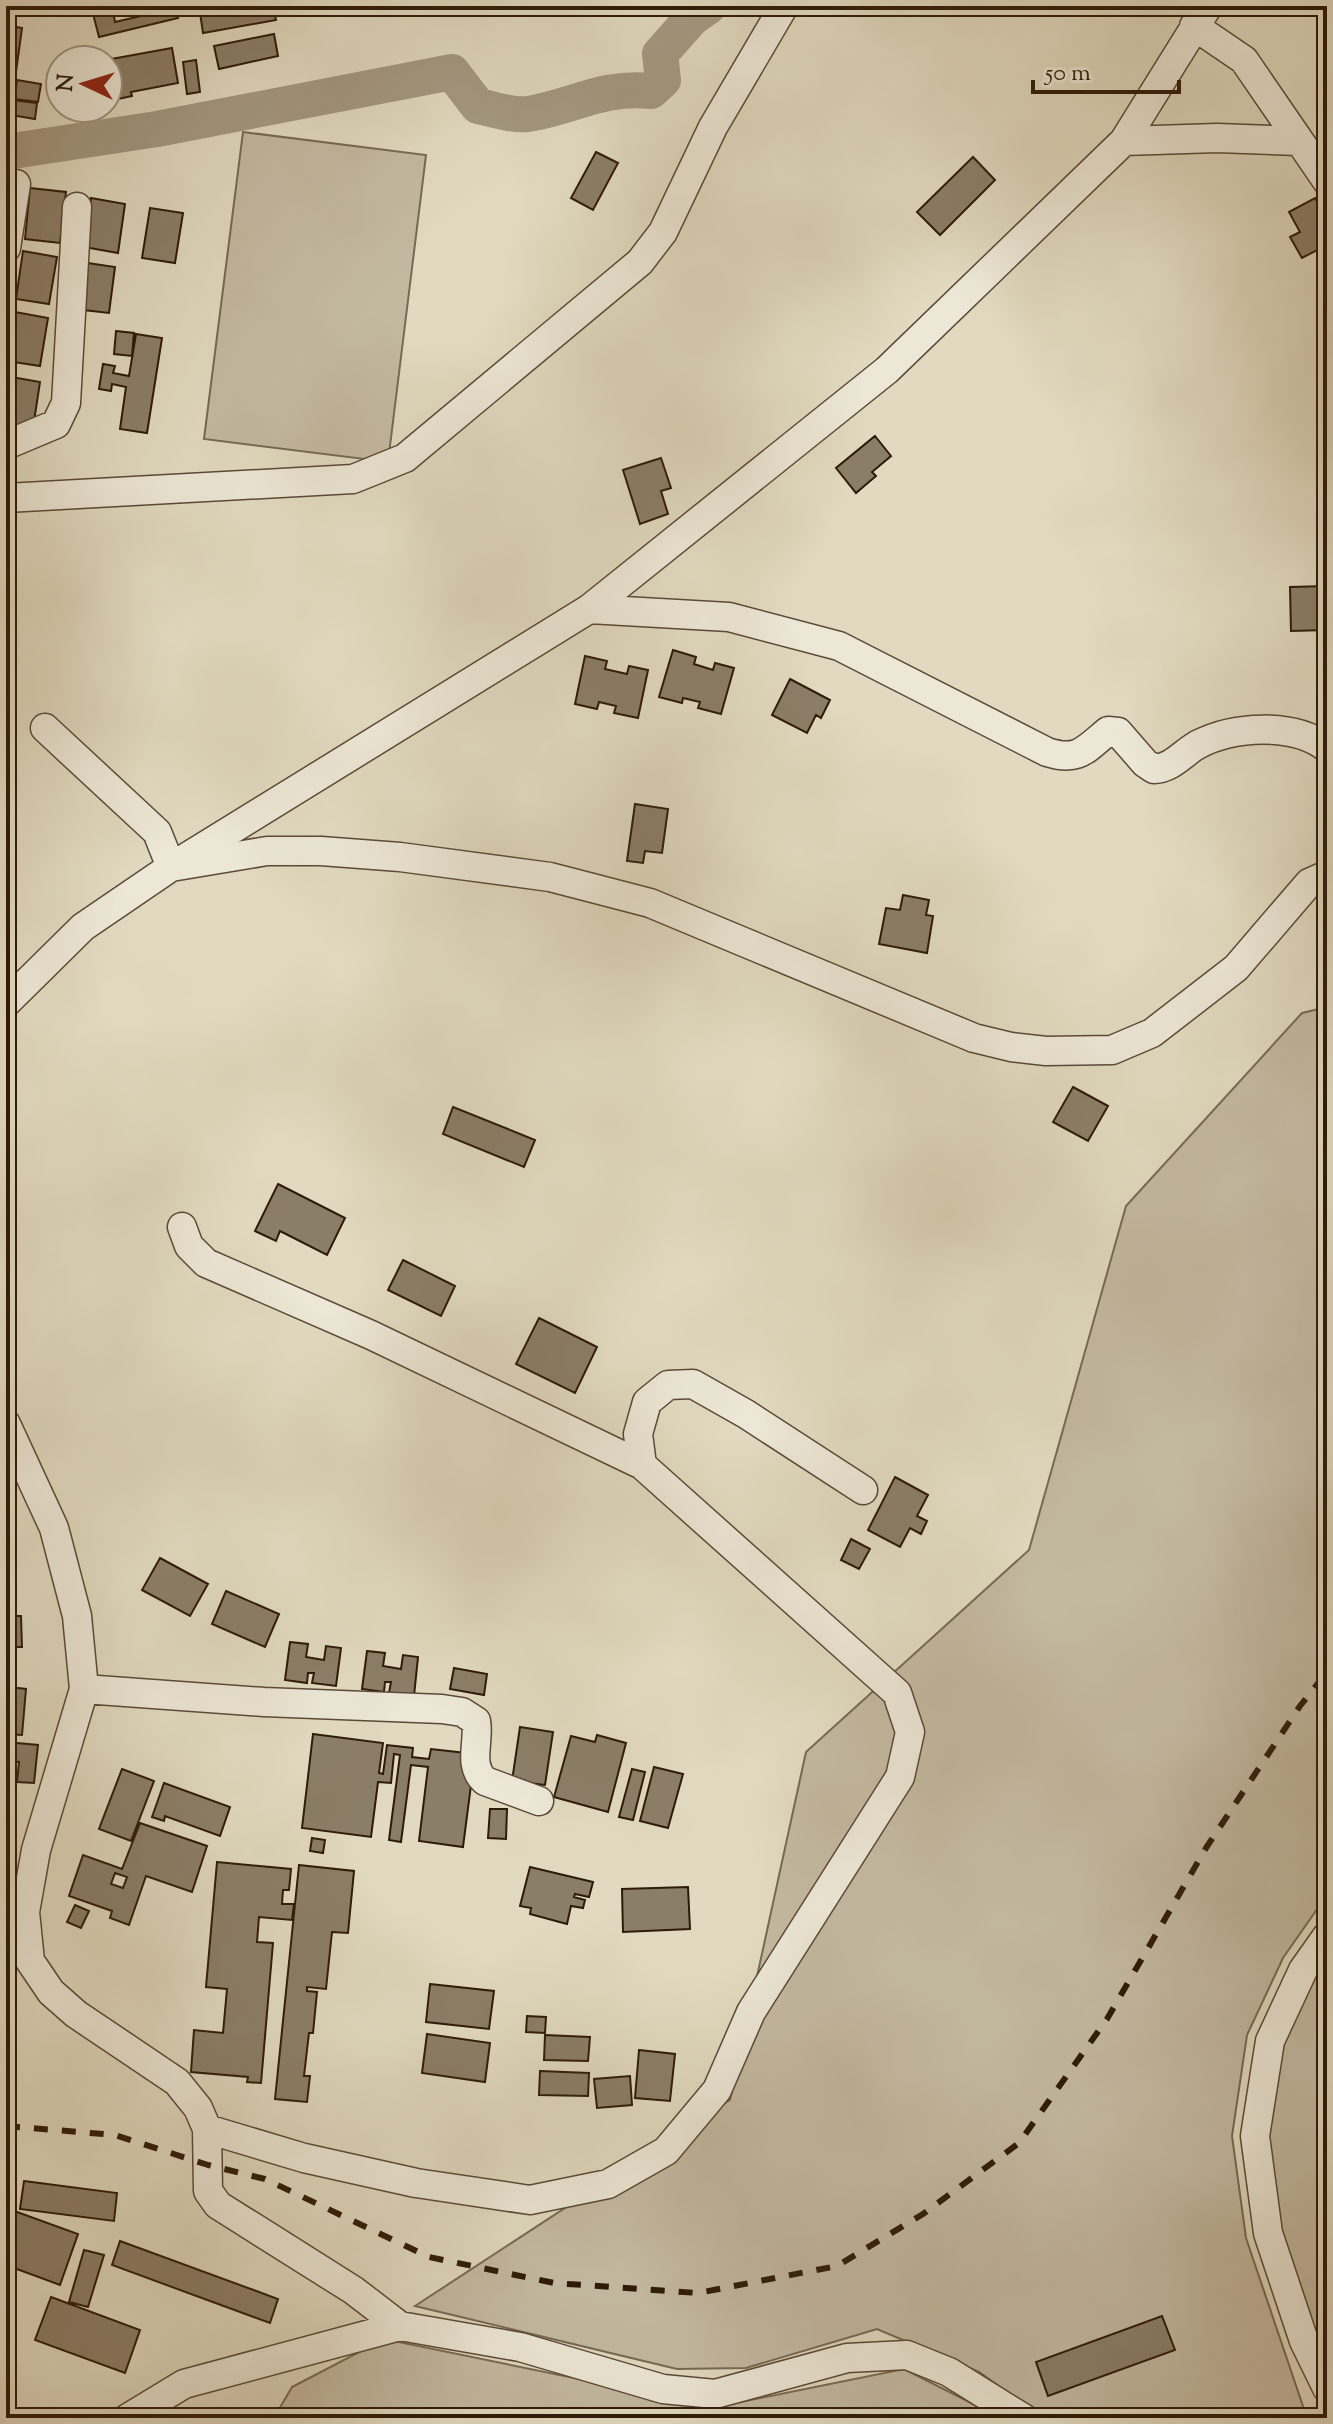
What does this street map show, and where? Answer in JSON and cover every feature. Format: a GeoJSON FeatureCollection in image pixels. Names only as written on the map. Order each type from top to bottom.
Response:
{"type":"FeatureCollection","features":[{"type":"Feature","properties":{"kind":"street"},"geometry":{"type":"LineString","coordinates":[[6,498],[353,479],[405,458],[640,262],[663,232],[713,127],[784,6]]}},
{"type":"Feature","properties":{"kind":"street"},"geometry":{"type":"LineString","coordinates":[[6,1003],[83,927],[171,867],[589,609],[887,370],[1124,141],[1201,16],[1244,60],[1327,181]]}},
{"type":"Feature","properties":{"kind":"street"},"geometry":{"type":"LineString","coordinates":[[1124,141],[1217,138],[1297,141]]}},
{"type":"Feature","properties":{"kind":"street"},"geometry":{"type":"LineString","coordinates":[[6,248],[16,184]]}},
{"type":"Feature","properties":{"kind":"street"},"geometry":{"type":"LineString","coordinates":[[6,445],[56,424],[62,417],[66,403],[77,207]]}},
{"type":"Feature","properties":{"kind":"street"},"geometry":{"type":"LineString","coordinates":[[589,609],[729,617],[839,646],[1064,758],[1080,754],[1108,731],[1118,732],[1154,769],[1164,768],[1198,744],[1242,731],[1281,729],[1316,740],[1327,748]]}},
{"type":"Feature","properties":{"kind":"street"},"geometry":{"type":"LineString","coordinates":[[45,728],[157,832],[171,867]]}},
{"type":"Feature","properties":{"kind":"street"},"geometry":{"type":"LineString","coordinates":[[171,867],[267,851],[321,851],[400,857],[550,877],[650,903],[974,1038],[1046,1051],[1112,1050],[1152,1033],[1236,968],[1309,883],[1327,875]]}},
{"type":"Feature","properties":{"kind":"street"},"geometry":{"type":"LineString","coordinates":[[182,1227],[189,1246],[206,1263],[371,1335],[642,1465],[897,1693],[910,1732],[900,1777],[751,2012],[717,2090],[666,2151],[608,2184],[530,2200],[416,2183],[304,2158],[207,2129]]}},
{"type":"Feature","properties":{"kind":"street"},"geometry":{"type":"LineString","coordinates":[[642,1465],[638,1434],[647,1402],[668,1385],[693,1384],[746,1414],[863,1490]]}},
{"type":"Feature","properties":{"kind":"street"},"geometry":{"type":"LineString","coordinates":[[6,1424],[54,1528],[77,1616],[84,1689],[36,1850],[25,1912],[30,1961],[51,1992],[76,2014],[177,2082],[198,2108],[207,2129],[208,2191],[218,2205],[353,2290],[400,2326]]}},
{"type":"Feature","properties":{"kind":"street"},"geometry":{"type":"LineString","coordinates":[[84,1689],[462,1712],[476,1721],[475,1767],[479,1776],[539,1801]]}},
{"type":"Feature","properties":{"kind":"street"},"geometry":{"type":"LineString","coordinates":[[1327,1936],[1303,1970],[1270,2041],[1255,2136],[1268,2233],[1304,2341],[1327,2388]]}},
{"type":"Feature","properties":{"kind":"street"},"geometry":{"type":"LineString","coordinates":[[128,2418],[184,2384],[400,2326],[520,2347],[663,2389],[715,2394],[847,2358],[907,2355],[949,2372],[1023,2418]]}},
{"type":"Feature","properties":{"kind":"shaded area"},"geometry":{"type":"Polygon","coordinates":[[[243,132],[426,155],[388,462],[204,439],[243,132]]]}},
{"type":"Feature","properties":{"kind":"shaded area"},"geometry":{"type":"Polygon","coordinates":[[[1327,1007],[1327,1895],[1283,1958],[1247,2035],[1232,2136],[1246,2238],[1307,2418],[1043,2418],[979,2372],[877,2329],[746,2368],[677,2369],[415,2306],[730,2100],[806,1752],[1029,1550],[1126,1206],[1302,1013],[1327,1007]]]}},
{"type":"Feature","properties":{"kind":"shaded area"},"geometry":{"type":"Polygon","coordinates":[[[1327,1959],[1327,2360],[1281,2230],[1269,2137],[1282,2045],[1314,1977],[1327,1959]]]}},
{"type":"Feature","properties":{"kind":"shaded area"},"geometry":{"type":"Polygon","coordinates":[[[384,2339],[716,2407],[904,2369],[1001,2418],[274,2418],[292,2387],[384,2339]]]}},
{"type":"Feature","properties":{"kind":"building"},"geometry":{"type":"Polygon","coordinates":[[[91,6],[134,6],[113,11],[115,22],[154,13],[152,6],[175,6],[178,18],[99,37],[91,6]]]}},
{"type":"Feature","properties":{"kind":"building"},"geometry":{"type":"Polygon","coordinates":[[[199,6],[273,6],[276,20],[203,33],[199,6]]]}},
{"type":"Feature","properties":{"kind":"building"},"geometry":{"type":"Polygon","coordinates":[[[6,25],[22,28],[13,94],[6,93],[6,25]]]}},
{"type":"Feature","properties":{"kind":"building"},"geometry":{"type":"Polygon","coordinates":[[[274,34],[278,56],[219,69],[214,46],[274,34]]]}},
{"type":"Feature","properties":{"kind":"building"},"geometry":{"type":"Polygon","coordinates":[[[172,48],[178,83],[131,92],[132,96],[124,98],[124,57],[172,48]]]}},
{"type":"Feature","properties":{"kind":"building"},"geometry":{"type":"Polygon","coordinates":[[[196,60],[200,92],[187,94],[183,62],[196,60]]]}},
{"type":"Feature","properties":{"kind":"building"},"geometry":{"type":"Polygon","coordinates":[[[17,80],[41,84],[38,102],[14,99],[17,80]]]}},
{"type":"Feature","properties":{"kind":"building"},"geometry":{"type":"Polygon","coordinates":[[[13,100],[37,103],[35,119],[11,115],[13,100]]]}},
{"type":"Feature","properties":{"kind":"building"},"geometry":{"type":"Polygon","coordinates":[[[596,152],[618,163],[593,210],[571,198],[596,152]]]}},
{"type":"Feature","properties":{"kind":"building"},"geometry":{"type":"Polygon","coordinates":[[[973,157],[995,180],[940,235],[917,212],[973,157]]]}},
{"type":"Feature","properties":{"kind":"building"},"geometry":{"type":"Polygon","coordinates":[[[30,188],[66,192],[60,243],[25,239],[30,188]]]}},
{"type":"Feature","properties":{"kind":"building"},"geometry":{"type":"Polygon","coordinates":[[[91,198],[125,204],[118,253],[84,247],[91,198]]]}},
{"type":"Feature","properties":{"kind":"building"},"geometry":{"type":"Polygon","coordinates":[[[1315,198],[1327,220],[1327,258],[1321,248],[1302,258],[1290,237],[1300,232],[1289,212],[1315,198]]]}},
{"type":"Feature","properties":{"kind":"building"},"geometry":{"type":"Polygon","coordinates":[[[150,208],[183,213],[175,263],[142,258],[150,208]]]}},
{"type":"Feature","properties":{"kind":"building"},"geometry":{"type":"Polygon","coordinates":[[[23,251],[57,257],[49,304],[16,299],[23,251]]]}},
{"type":"Feature","properties":{"kind":"building"},"geometry":{"type":"Polygon","coordinates":[[[81,262],[115,267],[109,313],[75,309],[81,262]]]}},
{"type":"Feature","properties":{"kind":"building"},"geometry":{"type":"Polygon","coordinates":[[[15,312],[48,318],[40,366],[7,361],[15,312]]]}},
{"type":"Feature","properties":{"kind":"building"},"geometry":{"type":"Polygon","coordinates":[[[116,331],[134,333],[132,356],[114,354],[116,331]]]}},
{"type":"Feature","properties":{"kind":"building"},"geometry":{"type":"Polygon","coordinates":[[[136,334],[162,338],[147,433],[120,429],[126,387],[112,384],[111,391],[99,389],[103,364],[115,366],[113,373],[129,376],[136,334]]]}},
{"type":"Feature","properties":{"kind":"building"},"geometry":{"type":"Polygon","coordinates":[[[6,376],[40,382],[33,428],[6,424],[6,376]]]}},
{"type":"Feature","properties":{"kind":"building"},"geometry":{"type":"Polygon","coordinates":[[[875,436],[891,456],[872,472],[876,476],[856,493],[836,468],[875,436]]]}},
{"type":"Feature","properties":{"kind":"building"},"geometry":{"type":"Polygon","coordinates":[[[661,458],[671,488],[661,491],[668,514],[640,524],[623,470],[661,458]]]}},
{"type":"Feature","properties":{"kind":"building"},"geometry":{"type":"Polygon","coordinates":[[[1327,586],[1327,630],[1291,631],[1290,587],[1327,586]]]}},
{"type":"Feature","properties":{"kind":"building"},"geometry":{"type":"Polygon","coordinates":[[[673,650],[696,657],[694,664],[713,670],[715,663],[734,668],[721,714],[698,708],[700,702],[683,698],[682,703],[659,697],[673,650]]]}},
{"type":"Feature","properties":{"kind":"building"},"geometry":{"type":"Polygon","coordinates":[[[585,656],[607,661],[605,669],[627,674],[629,666],[648,670],[638,718],[614,713],[616,706],[599,702],[597,709],[575,704],[585,656]]]}},
{"type":"Feature","properties":{"kind":"building"},"geometry":{"type":"Polygon","coordinates":[[[790,679],[830,700],[821,718],[816,715],[807,733],[772,715],[790,679]]]}},
{"type":"Feature","properties":{"kind":"building"},"geometry":{"type":"Polygon","coordinates":[[[635,804],[668,809],[662,853],[645,851],[643,863],[627,861],[635,804]]]}},
{"type":"Feature","properties":{"kind":"building"},"geometry":{"type":"Polygon","coordinates":[[[903,895],[929,900],[926,915],[933,916],[927,953],[879,944],[886,908],[900,910],[903,895]]]}},
{"type":"Feature","properties":{"kind":"building"},"geometry":{"type":"Polygon","coordinates":[[[1073,1087],[1108,1106],[1088,1141],[1053,1122],[1073,1087]]]}},
{"type":"Feature","properties":{"kind":"building"},"geometry":{"type":"Polygon","coordinates":[[[453,1107],[535,1140],[524,1167],[443,1134],[453,1107]]]}},
{"type":"Feature","properties":{"kind":"building"},"geometry":{"type":"Polygon","coordinates":[[[278,1184],[345,1218],[327,1255],[280,1231],[276,1241],[255,1231],[278,1184]]]}},
{"type":"Feature","properties":{"kind":"building"},"geometry":{"type":"Polygon","coordinates":[[[403,1260],[455,1286],[441,1316],[388,1290],[403,1260]]]}},
{"type":"Feature","properties":{"kind":"building"},"geometry":{"type":"Polygon","coordinates":[[[539,1318],[597,1347],[575,1393],[516,1364],[539,1318]]]}},
{"type":"Feature","properties":{"kind":"building"},"geometry":{"type":"Polygon","coordinates":[[[895,1477],[928,1495],[917,1516],[927,1521],[921,1534],[910,1528],[900,1547],[868,1530],[895,1477]]]}},
{"type":"Feature","properties":{"kind":"building"},"geometry":{"type":"Polygon","coordinates":[[[851,1539],[870,1549],[859,1569],[841,1560],[851,1539]]]}},
{"type":"Feature","properties":{"kind":"building"},"geometry":{"type":"Polygon","coordinates":[[[160,1558],[208,1584],[190,1616],[142,1590],[160,1558]]]}},
{"type":"Feature","properties":{"kind":"building"},"geometry":{"type":"Polygon","coordinates":[[[226,1591],[279,1614],[265,1647],[212,1624],[226,1591]]]}},
{"type":"Feature","properties":{"kind":"building"},"geometry":{"type":"Polygon","coordinates":[[[6,1616],[21,1616],[22,1647],[6,1647],[6,1616]]]}},
{"type":"Feature","properties":{"kind":"building"},"geometry":{"type":"Polygon","coordinates":[[[290,1642],[308,1644],[306,1657],[324,1660],[326,1646],[341,1648],[336,1686],[312,1683],[314,1673],[308,1673],[307,1683],[285,1680],[290,1642]]]}},
{"type":"Feature","properties":{"kind":"building"},"geometry":{"type":"Polygon","coordinates":[[[367,1651],[385,1653],[383,1666],[401,1669],[403,1655],[418,1657],[414,1696],[389,1693],[391,1682],[385,1682],[384,1692],[362,1689],[367,1651]]]}},
{"type":"Feature","properties":{"kind":"building"},"geometry":{"type":"Polygon","coordinates":[[[454,1668],[487,1674],[484,1695],[450,1689],[454,1668]]]}},
{"type":"Feature","properties":{"kind":"building"},"geometry":{"type":"Polygon","coordinates":[[[9,1687],[26,1689],[22,1735],[6,1734],[9,1687]]]}},
{"type":"Feature","properties":{"kind":"building"},"geometry":{"type":"Polygon","coordinates":[[[520,1727],[553,1732],[545,1785],[512,1781],[520,1727]]]}},
{"type":"Feature","properties":{"kind":"building"},"geometry":{"type":"Polygon","coordinates":[[[313,1734],[383,1743],[379,1773],[383,1774],[387,1745],[413,1748],[412,1757],[429,1759],[431,1749],[475,1754],[463,1847],[419,1841],[428,1767],[411,1765],[401,1842],[389,1840],[400,1755],[394,1754],[391,1783],[378,1782],[371,1837],[302,1828],[313,1734]]]}},
{"type":"Feature","properties":{"kind":"building"},"geometry":{"type":"Polygon","coordinates":[[[597,1735],[626,1743],[608,1812],[554,1797],[571,1736],[595,1742],[597,1735]]]}},
{"type":"Feature","properties":{"kind":"building"},"geometry":{"type":"Polygon","coordinates":[[[6,1742],[38,1745],[34,1783],[17,1782],[19,1762],[6,1761],[6,1742]]]}},
{"type":"Feature","properties":{"kind":"building"},"geometry":{"type":"Polygon","coordinates":[[[654,1767],[683,1774],[668,1828],[640,1821],[654,1767]]]}},
{"type":"Feature","properties":{"kind":"building"},"geometry":{"type":"Polygon","coordinates":[[[122,1769],[154,1781],[131,1841],[99,1829],[122,1769]]]}},
{"type":"Feature","properties":{"kind":"building"},"geometry":{"type":"Polygon","coordinates":[[[632,1769],[645,1772],[633,1820],[619,1817],[632,1769]]]}},
{"type":"Feature","properties":{"kind":"building"},"geometry":{"type":"Polygon","coordinates":[[[164,1783],[230,1807],[220,1836],[165,1816],[164,1821],[152,1817],[164,1783]]]}},
{"type":"Feature","properties":{"kind":"building"},"geometry":{"type":"Polygon","coordinates":[[[490,1809],[507,1809],[506,1839],[488,1838],[490,1809]]]}},
{"type":"Feature","properties":{"kind":"building"},"geometry":{"type":"Polygon","coordinates":[[[140,1823],[207,1846],[192,1892],[146,1876],[129,1925],[110,1918],[112,1911],[69,1896],[83,1855],[122,1869],[140,1823]],[[115,1873],[111,1884],[123,1888],[127,1877],[115,1873]]]}},
{"type":"Feature","properties":{"kind":"building"},"geometry":{"type":"Polygon","coordinates":[[[312,1838],[325,1840],[323,1853],[310,1851],[312,1838]]]}},
{"type":"Feature","properties":{"kind":"building"},"geometry":{"type":"Polygon","coordinates":[[[217,1862],[291,1869],[289,1890],[283,1890],[282,1904],[294,1904],[292,1920],[259,1917],[257,1942],[273,1943],[261,2083],[247,2082],[248,2077],[191,2072],[194,2030],[223,2033],[227,1989],[206,1987],[217,1862]]]}},
{"type":"Feature","properties":{"kind":"building"},"geometry":{"type":"Polygon","coordinates":[[[299,1865],[354,1871],[348,1933],[332,1932],[326,1989],[307,1987],[307,1991],[317,1992],[304,2076],[310,2076],[307,2102],[275,2099],[299,1865]]]}},
{"type":"Feature","properties":{"kind":"building"},"geometry":{"type":"Polygon","coordinates":[[[530,1867],[593,1882],[589,1897],[575,1894],[574,1897],[585,1900],[583,1908],[571,1906],[567,1924],[530,1914],[531,1908],[520,1906],[530,1867]]]}},
{"type":"Feature","properties":{"kind":"building"},"geometry":{"type":"Polygon","coordinates":[[[688,1887],[690,1929],[623,1932],[622,1889],[688,1887]]]}},
{"type":"Feature","properties":{"kind":"building"},"geometry":{"type":"Polygon","coordinates":[[[75,1905],[89,1911],[81,1928],[67,1922],[75,1905]]]}},
{"type":"Feature","properties":{"kind":"building"},"geometry":{"type":"Polygon","coordinates":[[[430,1984],[494,1991],[489,2029],[426,2022],[430,1984]]]}},
{"type":"Feature","properties":{"kind":"building"},"geometry":{"type":"Polygon","coordinates":[[[527,2016],[546,2017],[545,2033],[526,2032],[527,2016]]]}},
{"type":"Feature","properties":{"kind":"building"},"geometry":{"type":"Polygon","coordinates":[[[427,2034],[490,2043],[485,2082],[422,2073],[427,2034]]]}},
{"type":"Feature","properties":{"kind":"building"},"geometry":{"type":"Polygon","coordinates":[[[545,2035],[590,2037],[588,2061],[544,2060],[545,2035]]]}},
{"type":"Feature","properties":{"kind":"building"},"geometry":{"type":"Polygon","coordinates":[[[639,2050],[675,2054],[670,2101],[635,2098],[639,2050]]]}},
{"type":"Feature","properties":{"kind":"building"},"geometry":{"type":"Polygon","coordinates":[[[540,2071],[589,2073],[588,2096],[539,2095],[540,2071]]]}},
{"type":"Feature","properties":{"kind":"building"},"geometry":{"type":"Polygon","coordinates":[[[630,2076],[632,2105],[597,2108],[594,2079],[630,2076]]]}},
{"type":"Feature","properties":{"kind":"building"},"geometry":{"type":"Polygon","coordinates":[[[24,2181],[117,2193],[114,2221],[20,2209],[24,2181]]]}},
{"type":"Feature","properties":{"kind":"building"},"geometry":{"type":"Polygon","coordinates":[[[6,2208],[78,2234],[60,2285],[6,2265],[6,2208]]]}},
{"type":"Feature","properties":{"kind":"building"},"geometry":{"type":"Polygon","coordinates":[[[120,2241],[278,2299],[270,2323],[112,2265],[120,2241]]]}},
{"type":"Feature","properties":{"kind":"building"},"geometry":{"type":"Polygon","coordinates":[[[84,2250],[104,2255],[88,2307],[69,2302],[84,2250]]]}},
{"type":"Feature","properties":{"kind":"building"},"geometry":{"type":"Polygon","coordinates":[[[51,2297],[140,2330],[125,2373],[35,2340],[51,2297]]]}},
{"type":"Feature","properties":{"kind":"building"},"geometry":{"type":"Polygon","coordinates":[[[1162,2316],[1175,2350],[1048,2396],[1036,2362],[1162,2316]]]}},
{"type":"Feature","properties":{"kind":"waterway"},"geometry":{"type":"LineString","coordinates":[[6,152],[157,129],[452,72],[478,106],[516,114],[544,111],[617,92],[651,91],[663,80],[660,54],[692,18],[709,6]]}},
{"type":"Feature","properties":{"kind":"railway"},"geometry":{"type":"LineString","coordinates":[[6,2126],[115,2135],[208,2165],[265,2179],[429,2257],[554,2283],[698,2293],[837,2266],[923,2214],[1019,2143],[1107,2019],[1206,1848],[1300,1706],[1327,1672]]}}]}
